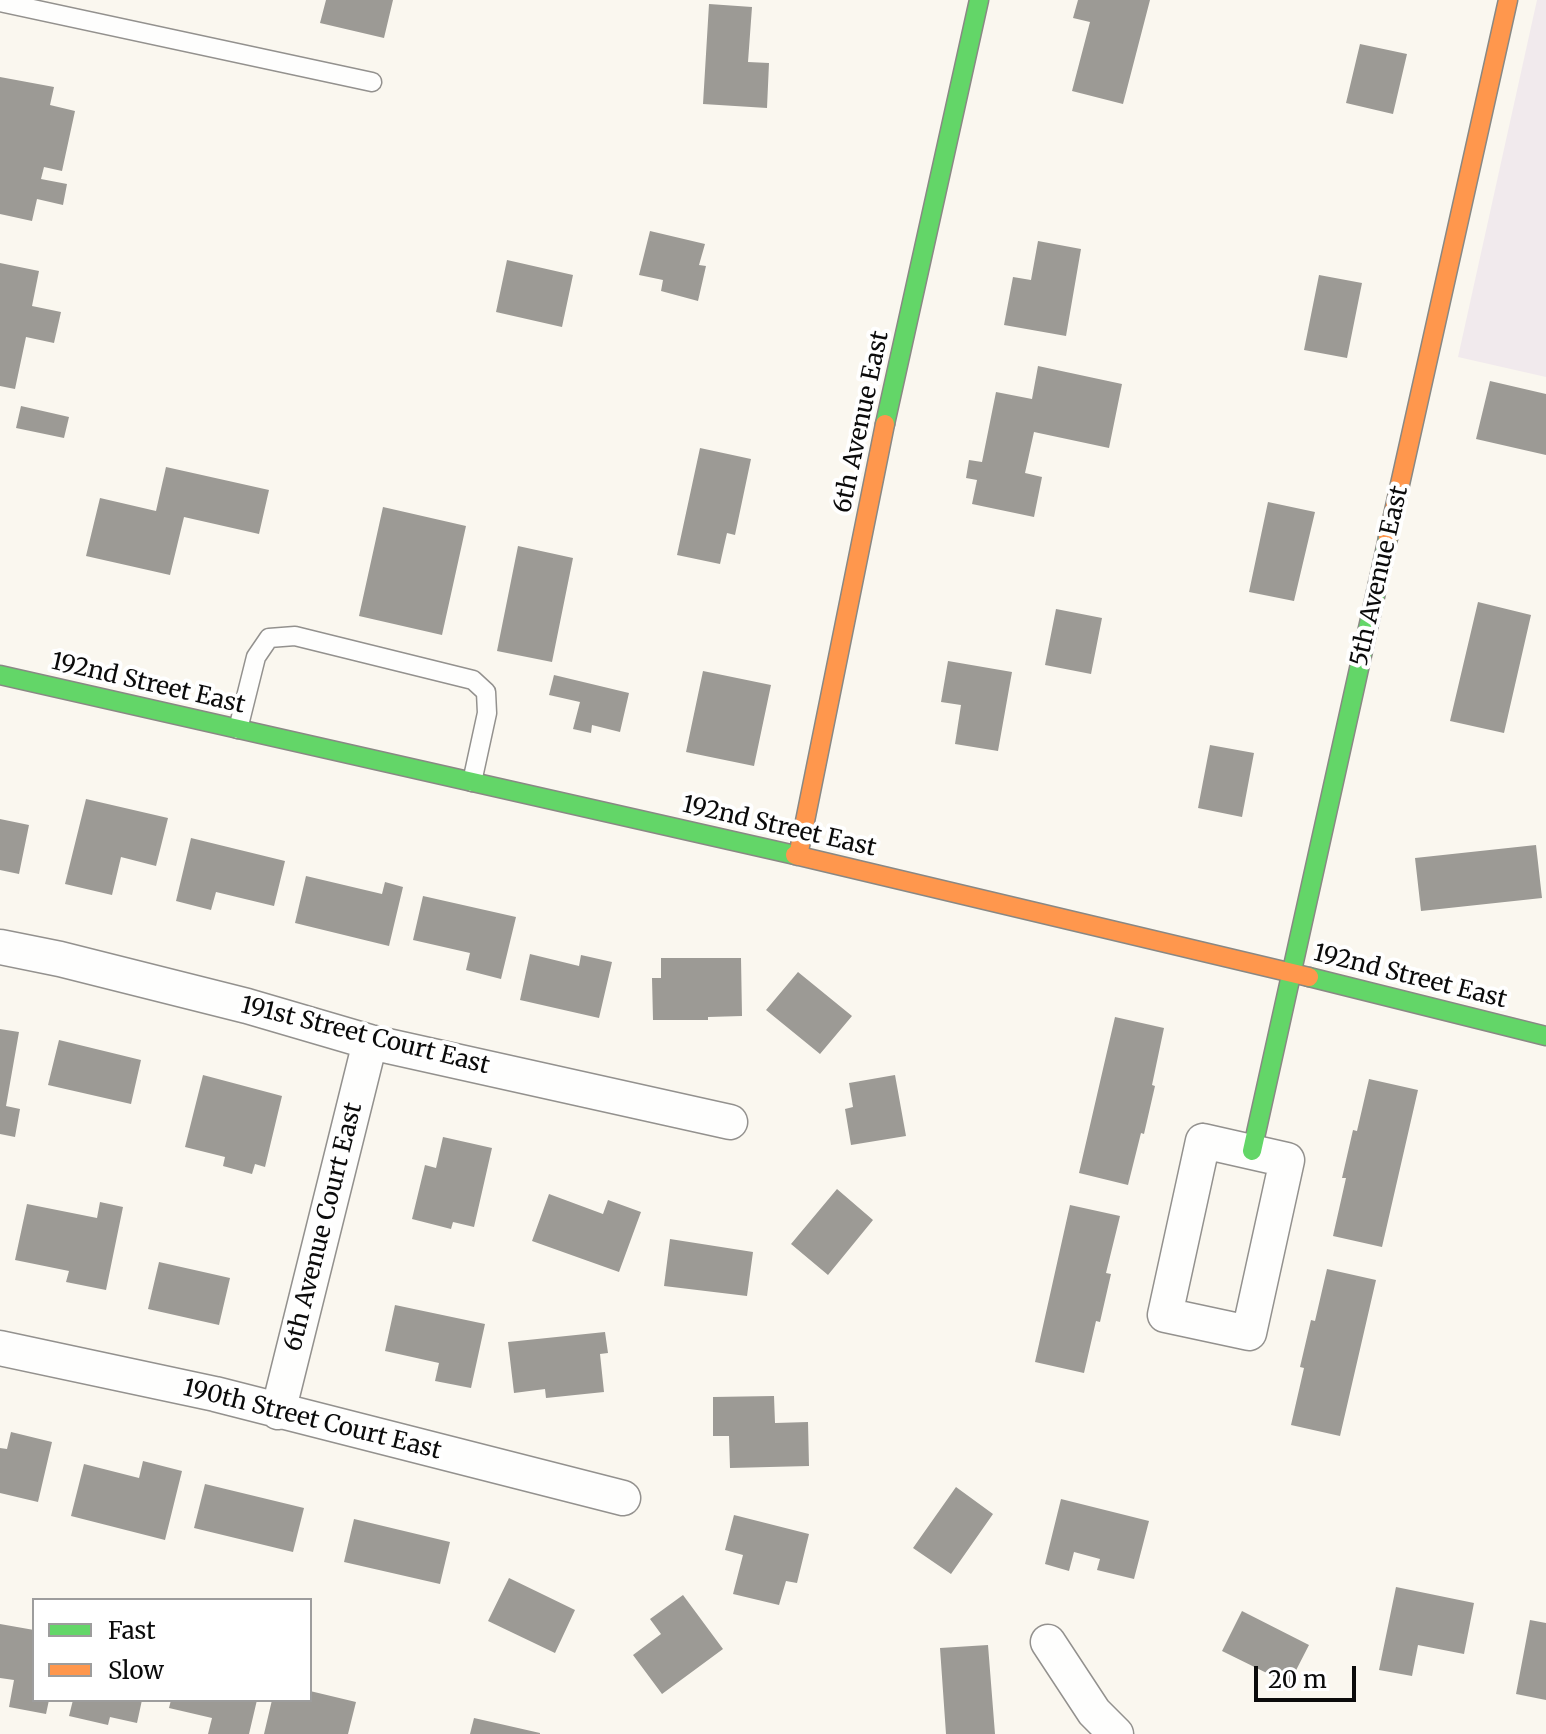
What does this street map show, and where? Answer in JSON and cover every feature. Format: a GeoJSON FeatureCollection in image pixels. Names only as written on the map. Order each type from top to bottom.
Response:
{"type":"FeatureCollection","features":[{"type":"Feature","properties":{"kind":"street","name":"6th Avenue East"},"geometry":{"type":"LineString","coordinates":[[798,856],[886,421],[979,0]]}},
{"type":"Feature","properties":{"kind":"street","name":"5th Avenue East"},"geometry":{"type":"LineString","coordinates":[[1252,1151],[1508,0]]}},
{"type":"Feature","properties":{"kind":"street","name":"192nd Street East"},"geometry":{"type":"LineString","coordinates":[[0,675],[798,856],[1546,1036]]}},
{"type":"Feature","properties":{"kind":"street","name":"191st Street Court East"},"geometry":{"type":"LineString","coordinates":[[0,947],[247,1006],[370,1042],[730,1122]]}},
{"type":"Feature","properties":{"kind":"street","name":"6th Avenue Court East"},"geometry":{"type":"LineString","coordinates":[[278,1412],[370,1042]]}},
{"type":"Feature","properties":{"kind":"street"},"geometry":{"type":"LineString","coordinates":[[1203,1141],[1252,1151],[1287,1160],[1249,1333],[1165,1315],[1203,1141]]}},
{"type":"Feature","properties":{"kind":"street","name":"190th Street Court East"},"geometry":{"type":"LineString","coordinates":[[0,1348],[215,1394],[623,1498]]}},
{"type":"Feature","properties":{"kind":"street"},"geometry":{"type":"LineString","coordinates":[[1048,1642],[1094,1712],[1116,1734]]}},
{"type":"Feature","properties":{"kind":"lane"},"geometry":{"type":"LineString","coordinates":[[0,2],[372,82]]}},
{"type":"Feature","properties":{"kind":"lane"},"geometry":{"type":"LineString","coordinates":[[238,729],[256,657],[269,638],[295,636],[473,680],[486,692],[487,713],[472,782]]}},
{"type":"Feature","properties":{"kind":"shaded area"},"geometry":{"type":"Polygon","coordinates":[[[1537,0],[1546,0],[1546,377],[1458,357],[1537,0]]]}},
{"type":"Feature","properties":{"kind":"building"},"geometry":{"type":"Polygon","coordinates":[[[326,0],[393,0],[384,38],[320,23],[326,0]]]}},
{"type":"Feature","properties":{"kind":"building"},"geometry":{"type":"Polygon","coordinates":[[[1078,0],[1150,0],[1123,104],[1072,91],[1090,22],[1073,18],[1078,0]]]}},
{"type":"Feature","properties":{"kind":"building"},"geometry":{"type":"Polygon","coordinates":[[[709,4],[752,7],[748,62],[769,63],[767,108],[703,104],[709,4]]]}},
{"type":"Feature","properties":{"kind":"building"},"geometry":{"type":"Polygon","coordinates":[[[1360,44],[1407,54],[1393,114],[1346,103],[1360,44]]]}},
{"type":"Feature","properties":{"kind":"building"},"geometry":{"type":"Polygon","coordinates":[[[0,77],[54,87],[50,105],[75,111],[62,171],[44,167],[41,179],[67,184],[63,205],[37,199],[32,221],[0,214],[0,77]]]}},
{"type":"Feature","properties":{"kind":"building"},"geometry":{"type":"Polygon","coordinates":[[[650,231],[705,244],[699,265],[706,266],[698,301],[661,291],[663,280],[639,275],[650,231]]]}},
{"type":"Feature","properties":{"kind":"building"},"geometry":{"type":"Polygon","coordinates":[[[1038,241],[1081,249],[1066,336],[1004,325],[1013,277],[1031,280],[1038,241]]]}},
{"type":"Feature","properties":{"kind":"building"},"geometry":{"type":"Polygon","coordinates":[[[507,260],[573,275],[562,327],[496,312],[507,260]]]}},
{"type":"Feature","properties":{"kind":"building"},"geometry":{"type":"Polygon","coordinates":[[[0,263],[39,271],[32,306],[61,312],[54,343],[26,337],[15,389],[0,386],[0,263]]]}},
{"type":"Feature","properties":{"kind":"building"},"geometry":{"type":"Polygon","coordinates":[[[1319,275],[1362,283],[1347,358],[1304,350],[1319,275]]]}},
{"type":"Feature","properties":{"kind":"building"},"geometry":{"type":"Polygon","coordinates":[[[1038,366],[1122,384],[1109,448],[1034,432],[1025,473],[1042,477],[1034,517],[972,504],[977,480],[966,478],[969,460],[982,462],[996,392],[1032,399],[1038,366]]]}},
{"type":"Feature","properties":{"kind":"building"},"geometry":{"type":"Polygon","coordinates":[[[1490,381],[1546,394],[1546,455],[1476,439],[1490,381]]]}},
{"type":"Feature","properties":{"kind":"building"},"geometry":{"type":"Polygon","coordinates":[[[21,406],[69,417],[64,438],[16,428],[21,406]]]}},
{"type":"Feature","properties":{"kind":"building"},"geometry":{"type":"Polygon","coordinates":[[[700,448],[751,459],[735,535],[727,533],[720,564],[677,555],[700,448]]]}},
{"type":"Feature","properties":{"kind":"building"},"geometry":{"type":"Polygon","coordinates":[[[166,467],[269,490],[259,534],[184,517],[170,575],[86,556],[100,498],[156,511],[166,467]]]}},
{"type":"Feature","properties":{"kind":"building"},"geometry":{"type":"Polygon","coordinates":[[[1268,502],[1315,512],[1294,601],[1249,592],[1268,502]]]}},
{"type":"Feature","properties":{"kind":"building"},"geometry":{"type":"Polygon","coordinates":[[[383,507],[466,526],[442,635],[359,616],[383,507]]]}},
{"type":"Feature","properties":{"kind":"building"},"geometry":{"type":"Polygon","coordinates":[[[518,546],[573,558],[552,662],[497,651],[518,546]]]}},
{"type":"Feature","properties":{"kind":"building"},"geometry":{"type":"Polygon","coordinates":[[[1478,602],[1531,615],[1504,733],[1450,721],[1478,602]]]}},
{"type":"Feature","properties":{"kind":"building"},"geometry":{"type":"Polygon","coordinates":[[[1056,609],[1102,618],[1091,674],[1045,665],[1056,609]]]}},
{"type":"Feature","properties":{"kind":"building"},"geometry":{"type":"Polygon","coordinates":[[[948,661],[1012,672],[998,751],[955,744],[961,705],[941,702],[948,661]]]}},
{"type":"Feature","properties":{"kind":"building"},"geometry":{"type":"Polygon","coordinates":[[[703,671],[771,685],[754,766],[686,752],[703,671]]]}},
{"type":"Feature","properties":{"kind":"building"},"geometry":{"type":"Polygon","coordinates":[[[554,675],[629,693],[620,732],[592,725],[591,733],[573,729],[580,702],[549,695],[554,675]]]}},
{"type":"Feature","properties":{"kind":"building"},"geometry":{"type":"Polygon","coordinates":[[[1210,745],[1254,753],[1242,817],[1198,808],[1210,745]]]}},
{"type":"Feature","properties":{"kind":"building"},"geometry":{"type":"Polygon","coordinates":[[[86,799],[168,818],[156,866],[121,857],[112,895],[65,884],[86,799]]]}},
{"type":"Feature","properties":{"kind":"building"},"geometry":{"type":"Polygon","coordinates":[[[0,819],[29,825],[19,874],[0,870],[0,819]]]}},
{"type":"Feature","properties":{"kind":"building"},"geometry":{"type":"Polygon","coordinates":[[[191,838],[285,861],[274,906],[216,892],[211,910],[176,901],[191,838]]]}},
{"type":"Feature","properties":{"kind":"building"},"geometry":{"type":"Polygon","coordinates":[[[1536,845],[1542,898],[1421,911],[1415,858],[1536,845]]]}},
{"type":"Feature","properties":{"kind":"building"},"geometry":{"type":"Polygon","coordinates":[[[306,876],[382,894],[385,882],[403,887],[389,946],[295,923],[306,876]]]}},
{"type":"Feature","properties":{"kind":"building"},"geometry":{"type":"Polygon","coordinates":[[[423,896],[516,917],[501,979],[466,970],[470,953],[413,940],[423,896]]]}},
{"type":"Feature","properties":{"kind":"building"},"geometry":{"type":"Polygon","coordinates":[[[530,954],[579,966],[581,955],[612,962],[599,1018],[520,1000],[530,954]]]}},
{"type":"Feature","properties":{"kind":"building"},"geometry":{"type":"Polygon","coordinates":[[[661,958],[741,958],[742,1016],[708,1017],[708,1020],[653,1020],[652,978],[661,978],[661,958]]]}},
{"type":"Feature","properties":{"kind":"building"},"geometry":{"type":"Polygon","coordinates":[[[798,972],[852,1016],[820,1054],[766,1010],[798,972]]]}},
{"type":"Feature","properties":{"kind":"building"},"geometry":{"type":"Polygon","coordinates":[[[1115,1017],[1164,1028],[1144,1134],[1141,1133],[1128,1185],[1079,1173],[1115,1017]]]}},
{"type":"Feature","properties":{"kind":"building"},"geometry":{"type":"Polygon","coordinates":[[[0,1029],[19,1032],[6,1106],[20,1109],[15,1137],[0,1134],[0,1029]]]}},
{"type":"Feature","properties":{"kind":"building"},"geometry":{"type":"Polygon","coordinates":[[[59,1040],[141,1060],[131,1104],[48,1085],[59,1040]]]}},
{"type":"Feature","properties":{"kind":"building"},"geometry":{"type":"Polygon","coordinates":[[[203,1075],[282,1096],[265,1167],[255,1164],[252,1174],[223,1166],[225,1157],[185,1147],[203,1075]]]}},
{"type":"Feature","properties":{"kind":"building"},"geometry":{"type":"Polygon","coordinates":[[[895,1075],[906,1136],[851,1145],[845,1109],[853,1107],[849,1083],[895,1075]]]}},
{"type":"Feature","properties":{"kind":"building"},"geometry":{"type":"Polygon","coordinates":[[[1369,1079],[1418,1090],[1382,1247],[1333,1236],[1353,1130],[1357,1131],[1369,1079]]]}},
{"type":"Feature","properties":{"kind":"building"},"geometry":{"type":"Polygon","coordinates":[[[443,1137],[492,1148],[474,1227],[453,1222],[451,1229],[412,1219],[425,1165],[436,1168],[443,1137]]]}},
{"type":"Feature","properties":{"kind":"building"},"geometry":{"type":"Polygon","coordinates":[[[837,1189],[873,1220],[828,1275],[791,1244],[837,1189]]]}},
{"type":"Feature","properties":{"kind":"building"},"geometry":{"type":"Polygon","coordinates":[[[549,1194],[603,1214],[608,1200],[641,1212],[619,1272],[532,1241],[549,1194]]]}},
{"type":"Feature","properties":{"kind":"building"},"geometry":{"type":"Polygon","coordinates":[[[100,1202],[123,1207],[106,1290],[66,1282],[69,1271],[15,1260],[27,1204],[97,1218],[100,1202]]]}},
{"type":"Feature","properties":{"kind":"building"},"geometry":{"type":"Polygon","coordinates":[[[1070,1205],[1120,1216],[1106,1273],[1111,1274],[1100,1322],[1096,1321],[1084,1373],[1035,1362],[1070,1205]]]}},
{"type":"Feature","properties":{"kind":"building"},"geometry":{"type":"Polygon","coordinates":[[[670,1239],[753,1252],[747,1296],[664,1286],[670,1239]]]}},
{"type":"Feature","properties":{"kind":"building"},"geometry":{"type":"Polygon","coordinates":[[[159,1262],[230,1278],[219,1325],[148,1309],[159,1262]]]}},
{"type":"Feature","properties":{"kind":"building"},"geometry":{"type":"Polygon","coordinates":[[[1327,1269],[1376,1280],[1340,1436],[1291,1425],[1304,1368],[1300,1367],[1327,1269]]]}},
{"type":"Feature","properties":{"kind":"building"},"geometry":{"type":"Polygon","coordinates":[[[395,1305],[485,1324],[471,1388],[435,1381],[439,1363],[385,1351],[395,1305]]]}},
{"type":"Feature","properties":{"kind":"building"},"geometry":{"type":"Polygon","coordinates":[[[605,1332],[608,1353],[600,1354],[604,1392],[546,1398],[545,1389],[514,1393],[508,1342],[605,1332]]]}},
{"type":"Feature","properties":{"kind":"building"},"geometry":{"type":"Polygon","coordinates":[[[774,1396],[775,1423],[808,1422],[809,1466],[730,1468],[729,1436],[713,1436],[713,1397],[774,1396]]]}},
{"type":"Feature","properties":{"kind":"building"},"geometry":{"type":"Polygon","coordinates":[[[11,1432],[52,1442],[38,1502],[0,1493],[0,1448],[7,1449],[11,1432]]]}},
{"type":"Feature","properties":{"kind":"building"},"geometry":{"type":"Polygon","coordinates":[[[143,1461],[182,1471],[165,1540],[71,1516],[84,1464],[139,1478],[143,1461]]]}},
{"type":"Feature","properties":{"kind":"building"},"geometry":{"type":"Polygon","coordinates":[[[205,1484],[304,1508],[293,1552],[194,1528],[205,1484]]]}},
{"type":"Feature","properties":{"kind":"building"},"geometry":{"type":"Polygon","coordinates":[[[956,1487],[993,1514],[951,1574],[913,1548],[956,1487]]]}},
{"type":"Feature","properties":{"kind":"building"},"geometry":{"type":"Polygon","coordinates":[[[1061,1499],[1149,1521],[1134,1579],[1097,1570],[1100,1559],[1074,1552],[1069,1571],[1045,1564],[1061,1499]]]}},
{"type":"Feature","properties":{"kind":"building"},"geometry":{"type":"Polygon","coordinates":[[[734,1515],[809,1534],[797,1583],[786,1581],[779,1605],[733,1594],[743,1555],[725,1550],[734,1515]]]}},
{"type":"Feature","properties":{"kind":"building"},"geometry":{"type":"Polygon","coordinates":[[[354,1519],[450,1542],[440,1584],[344,1562],[354,1519]]]}},
{"type":"Feature","properties":{"kind":"building"},"geometry":{"type":"Polygon","coordinates":[[[509,1578],[575,1610],[555,1653],[488,1621],[509,1578]]]}},
{"type":"Feature","properties":{"kind":"building"},"geometry":{"type":"Polygon","coordinates":[[[1396,1587],[1474,1603],[1464,1654],[1418,1645],[1412,1676],[1379,1670],[1396,1587]]]}},
{"type":"Feature","properties":{"kind":"building"},"geometry":{"type":"Polygon","coordinates":[[[683,1595],[723,1649],[662,1694],[633,1655],[661,1634],[650,1619],[683,1595]]]}},
{"type":"Feature","properties":{"kind":"building"},"geometry":{"type":"Polygon","coordinates":[[[1242,1611],[1309,1645],[1289,1684],[1222,1651],[1242,1611]]]}},
{"type":"Feature","properties":{"kind":"building"},"geometry":{"type":"Polygon","coordinates":[[[1530,1620],[1546,1623],[1546,1700],[1516,1694],[1530,1620]]]}},
{"type":"Feature","properties":{"kind":"building"},"geometry":{"type":"Polygon","coordinates":[[[0,1624],[32,1630],[32,1702],[49,1702],[46,1714],[9,1707],[14,1680],[0,1678],[0,1624]]]}},
{"type":"Feature","properties":{"kind":"building"},"geometry":{"type":"Polygon","coordinates":[[[988,1645],[995,1734],[946,1734],[940,1648],[988,1645]]]}},
{"type":"Feature","properties":{"kind":"building"},"geometry":{"type":"Polygon","coordinates":[[[312,1691],[356,1702],[348,1734],[264,1734],[272,1702],[312,1702],[312,1691]]]}},
{"type":"Feature","properties":{"kind":"building"},"geometry":{"type":"Polygon","coordinates":[[[72,1702],[142,1702],[137,1723],[110,1717],[108,1725],[69,1716],[72,1702]]]}},
{"type":"Feature","properties":{"kind":"building"},"geometry":{"type":"Polygon","coordinates":[[[170,1702],[257,1702],[249,1734],[208,1734],[212,1718],[169,1708],[170,1702]]]}},
{"type":"Feature","properties":{"kind":"building"},"geometry":{"type":"Polygon","coordinates":[[[474,1718],[540,1733],[540,1734],[470,1734],[474,1718]]]}},
{"type":"Feature","properties":{"kind":"traffic: fast"},"geometry":{"type":"LineString","coordinates":[[885,424],[979,0]]}},
{"type":"Feature","properties":{"kind":"traffic: fast"},"geometry":{"type":"LineString","coordinates":[[1252,1151],[1388,538]]}},
{"type":"Feature","properties":{"kind":"traffic: fast"},"geometry":{"type":"LineString","coordinates":[[0,675],[795,855]]}},
{"type":"Feature","properties":{"kind":"traffic: fast"},"geometry":{"type":"LineString","coordinates":[[1309,977],[1546,1036]]}},
{"type":"Feature","properties":{"kind":"traffic: slow"},"geometry":{"type":"LineString","coordinates":[[1388,538],[1508,0]]}},
{"type":"Feature","properties":{"kind":"traffic: slow"},"geometry":{"type":"LineString","coordinates":[[798,856],[885,424]]}},
{"type":"Feature","properties":{"kind":"traffic: slow"},"geometry":{"type":"LineString","coordinates":[[795,855],[1309,977]]}}]}
